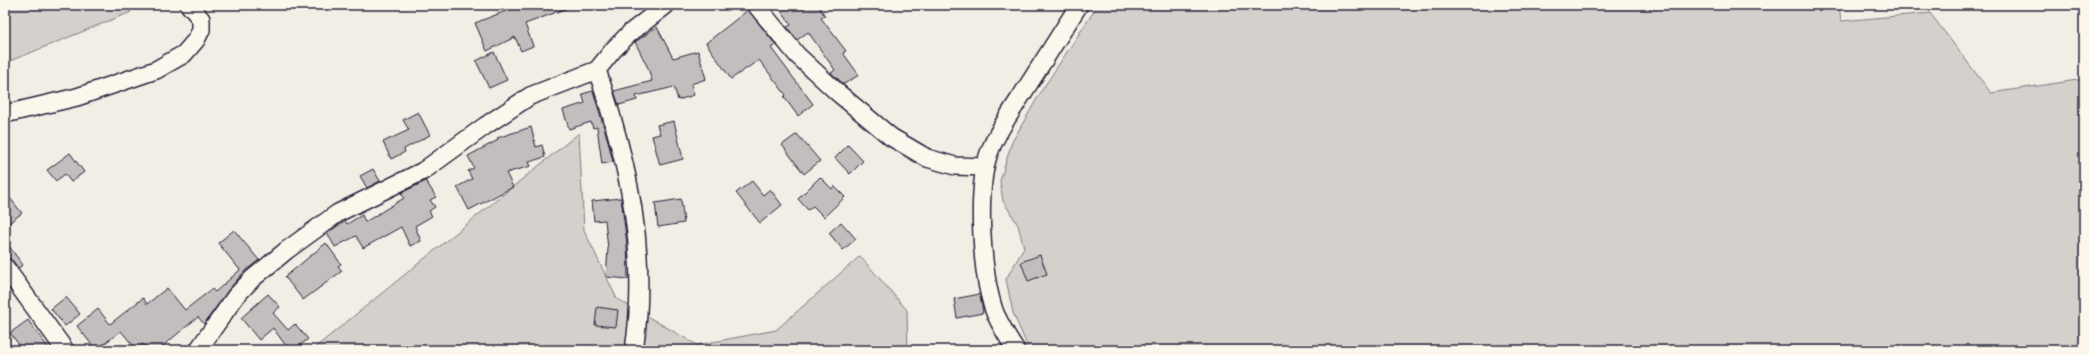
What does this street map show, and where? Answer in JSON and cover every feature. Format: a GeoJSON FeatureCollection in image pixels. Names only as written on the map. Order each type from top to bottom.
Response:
{"type":"FeatureCollection","features":[{"type":"Feature","properties":{"kind":"street"},"geometry":{"type":"LineString","coordinates":[[5,114],[77,97],[161,67],[184,54],[196,40],[201,30],[201,19],[189,5]]}},
{"type":"Feature","properties":{"kind":"street"},"geometry":{"type":"LineString","coordinates":[[198,350],[236,296],[252,279],[287,250],[338,213],[423,171],[485,126],[530,96],[597,70],[614,49],[630,33],[666,5]]}},
{"type":"Feature","properties":{"kind":"street"},"geometry":{"type":"LineString","coordinates":[[756,5],[797,55],[837,92],[891,137],[927,158],[955,166],[984,167]]}},
{"type":"Feature","properties":{"kind":"street"},"geometry":{"type":"LineString","coordinates":[[1016,350],[1003,330],[995,312],[989,287],[984,254],[982,190],[984,167],[991,148],[1004,124],[1079,5]]}},
{"type":"Feature","properties":{"kind":"street"},"geometry":{"type":"LineString","coordinates":[[597,70],[616,125],[639,249],[638,316],[634,350]]}},
{"type":"Feature","properties":{"kind":"street"},"geometry":{"type":"LineString","coordinates":[[5,267],[65,350]]}},
{"type":"Feature","properties":{"kind":"shaded area"},"geometry":{"type":"Polygon","coordinates":[[[5,5],[125,5],[131,12],[5,63],[5,5]]]}},
{"type":"Feature","properties":{"kind":"shaded area"},"geometry":{"type":"Polygon","coordinates":[[[1098,5],[1839,5],[1841,21],[1930,13],[1991,93],[2084,79],[2084,350],[1029,350],[1013,313],[1006,279],[1024,248],[1018,225],[1003,201],[1000,181],[1012,142],[1042,90],[1098,5]]]}},
{"type":"Feature","properties":{"kind":"shaded area"},"geometry":{"type":"Polygon","coordinates":[[[579,133],[584,230],[617,299],[697,345],[776,330],[860,256],[907,310],[908,350],[312,350],[579,133]]]}},
{"type":"Feature","properties":{"kind":"building"},"geometry":{"type":"Polygon","coordinates":[[[521,5],[573,6],[525,24],[533,46],[521,51],[515,37],[487,51],[475,23],[521,5]]]}},
{"type":"Feature","properties":{"kind":"building"},"geometry":{"type":"Polygon","coordinates":[[[777,5],[818,5],[825,16],[821,18],[846,51],[843,53],[859,75],[844,84],[831,73],[835,70],[808,32],[797,40],[787,27],[791,25],[777,5]]]}},
{"type":"Feature","properties":{"kind":"building"},"geometry":{"type":"Polygon","coordinates":[[[748,10],[776,45],[771,48],[813,104],[798,116],[784,97],[786,95],[759,60],[731,79],[706,43],[748,10]]]}},
{"type":"Feature","properties":{"kind":"building"},"geometry":{"type":"Polygon","coordinates":[[[657,27],[673,58],[698,51],[706,79],[691,84],[694,95],[678,100],[674,87],[636,96],[637,100],[619,105],[614,91],[652,81],[648,68],[635,42],[657,27]]]}},
{"type":"Feature","properties":{"kind":"building"},"geometry":{"type":"Polygon","coordinates":[[[494,52],[507,80],[489,88],[476,61],[494,52]]]}},
{"type":"Feature","properties":{"kind":"building"},"geometry":{"type":"Polygon","coordinates":[[[593,91],[613,162],[602,164],[597,127],[593,128],[591,122],[569,129],[563,110],[585,103],[582,94],[593,91]]]}},
{"type":"Feature","properties":{"kind":"building"},"geometry":{"type":"Polygon","coordinates":[[[418,112],[430,135],[404,149],[405,152],[391,159],[383,142],[409,130],[403,120],[418,112]]]}},
{"type":"Feature","properties":{"kind":"building"},"geometry":{"type":"Polygon","coordinates":[[[674,121],[683,159],[660,165],[652,136],[660,134],[657,125],[674,121]]]}},
{"type":"Feature","properties":{"kind":"building"},"geometry":{"type":"Polygon","coordinates":[[[531,127],[536,147],[542,145],[545,157],[529,162],[531,166],[506,173],[513,187],[469,210],[457,187],[472,179],[468,171],[474,168],[468,156],[498,140],[497,138],[531,127]]]}},
{"type":"Feature","properties":{"kind":"building"},"geometry":{"type":"Polygon","coordinates":[[[797,134],[820,161],[804,174],[782,145],[797,134]]]}},
{"type":"Feature","properties":{"kind":"building"},"geometry":{"type":"Polygon","coordinates":[[[848,145],[863,161],[850,174],[835,158],[848,145]]]}},
{"type":"Feature","properties":{"kind":"building"},"geometry":{"type":"Polygon","coordinates":[[[70,153],[84,172],[71,182],[65,174],[56,181],[47,170],[70,153]]]}},
{"type":"Feature","properties":{"kind":"building"},"geometry":{"type":"Polygon","coordinates":[[[373,169],[380,181],[367,188],[360,176],[373,169]]]}},
{"type":"Feature","properties":{"kind":"building"},"geometry":{"type":"Polygon","coordinates":[[[820,177],[832,189],[834,186],[845,197],[824,217],[813,206],[808,210],[798,199],[820,177]]]}},
{"type":"Feature","properties":{"kind":"building"},"geometry":{"type":"Polygon","coordinates":[[[426,181],[436,197],[430,200],[435,207],[429,211],[432,216],[415,226],[421,241],[410,246],[401,227],[363,248],[356,236],[335,247],[327,233],[345,221],[347,224],[362,215],[365,222],[404,198],[401,193],[426,181]]]}},
{"type":"Feature","properties":{"kind":"building"},"geometry":{"type":"Polygon","coordinates":[[[752,181],[763,195],[770,189],[782,205],[760,223],[736,193],[752,181]]]}},
{"type":"Feature","properties":{"kind":"building"},"geometry":{"type":"Polygon","coordinates":[[[5,192],[22,213],[5,226],[5,192]]]}},
{"type":"Feature","properties":{"kind":"building"},"geometry":{"type":"Polygon","coordinates":[[[621,198],[627,244],[628,279],[606,277],[608,249],[605,220],[594,221],[592,201],[621,198]]]}},
{"type":"Feature","properties":{"kind":"building"},"geometry":{"type":"Polygon","coordinates":[[[681,199],[684,223],[658,227],[655,203],[681,199]]]}},
{"type":"Feature","properties":{"kind":"building"},"geometry":{"type":"Polygon","coordinates":[[[841,222],[856,239],[843,250],[829,233],[841,222]]]}},
{"type":"Feature","properties":{"kind":"building"},"geometry":{"type":"Polygon","coordinates":[[[234,230],[259,260],[245,271],[229,289],[204,324],[198,317],[158,350],[147,350],[143,344],[136,349],[121,331],[96,350],[77,326],[98,309],[110,324],[143,298],[147,304],[167,288],[185,310],[212,289],[215,292],[240,270],[218,243],[234,230]]]}},
{"type":"Feature","properties":{"kind":"building"},"geometry":{"type":"Polygon","coordinates":[[[5,241],[23,265],[18,268],[13,261],[5,257],[5,241]]]}},
{"type":"Feature","properties":{"kind":"building"},"geometry":{"type":"Polygon","coordinates":[[[326,243],[341,264],[338,266],[342,271],[303,300],[285,277],[326,243]]]}},
{"type":"Feature","properties":{"kind":"building"},"geometry":{"type":"Polygon","coordinates":[[[1040,255],[1047,274],[1028,281],[1021,262],[1040,255]]]}},
{"type":"Feature","properties":{"kind":"building"},"geometry":{"type":"Polygon","coordinates":[[[268,294],[280,307],[273,313],[288,330],[295,324],[308,339],[294,350],[289,350],[273,328],[259,340],[241,318],[268,294]]]}},
{"type":"Feature","properties":{"kind":"building"},"geometry":{"type":"Polygon","coordinates":[[[980,294],[983,313],[957,318],[954,299],[980,294]]]}},
{"type":"Feature","properties":{"kind":"building"},"geometry":{"type":"Polygon","coordinates":[[[66,297],[80,314],[65,326],[51,309],[66,297]]]}},
{"type":"Feature","properties":{"kind":"building"},"geometry":{"type":"Polygon","coordinates":[[[597,307],[618,310],[616,327],[595,325],[597,307]]]}},
{"type":"Feature","properties":{"kind":"building"},"geometry":{"type":"Polygon","coordinates":[[[28,320],[50,350],[23,350],[10,333],[28,320]]]}}]}
